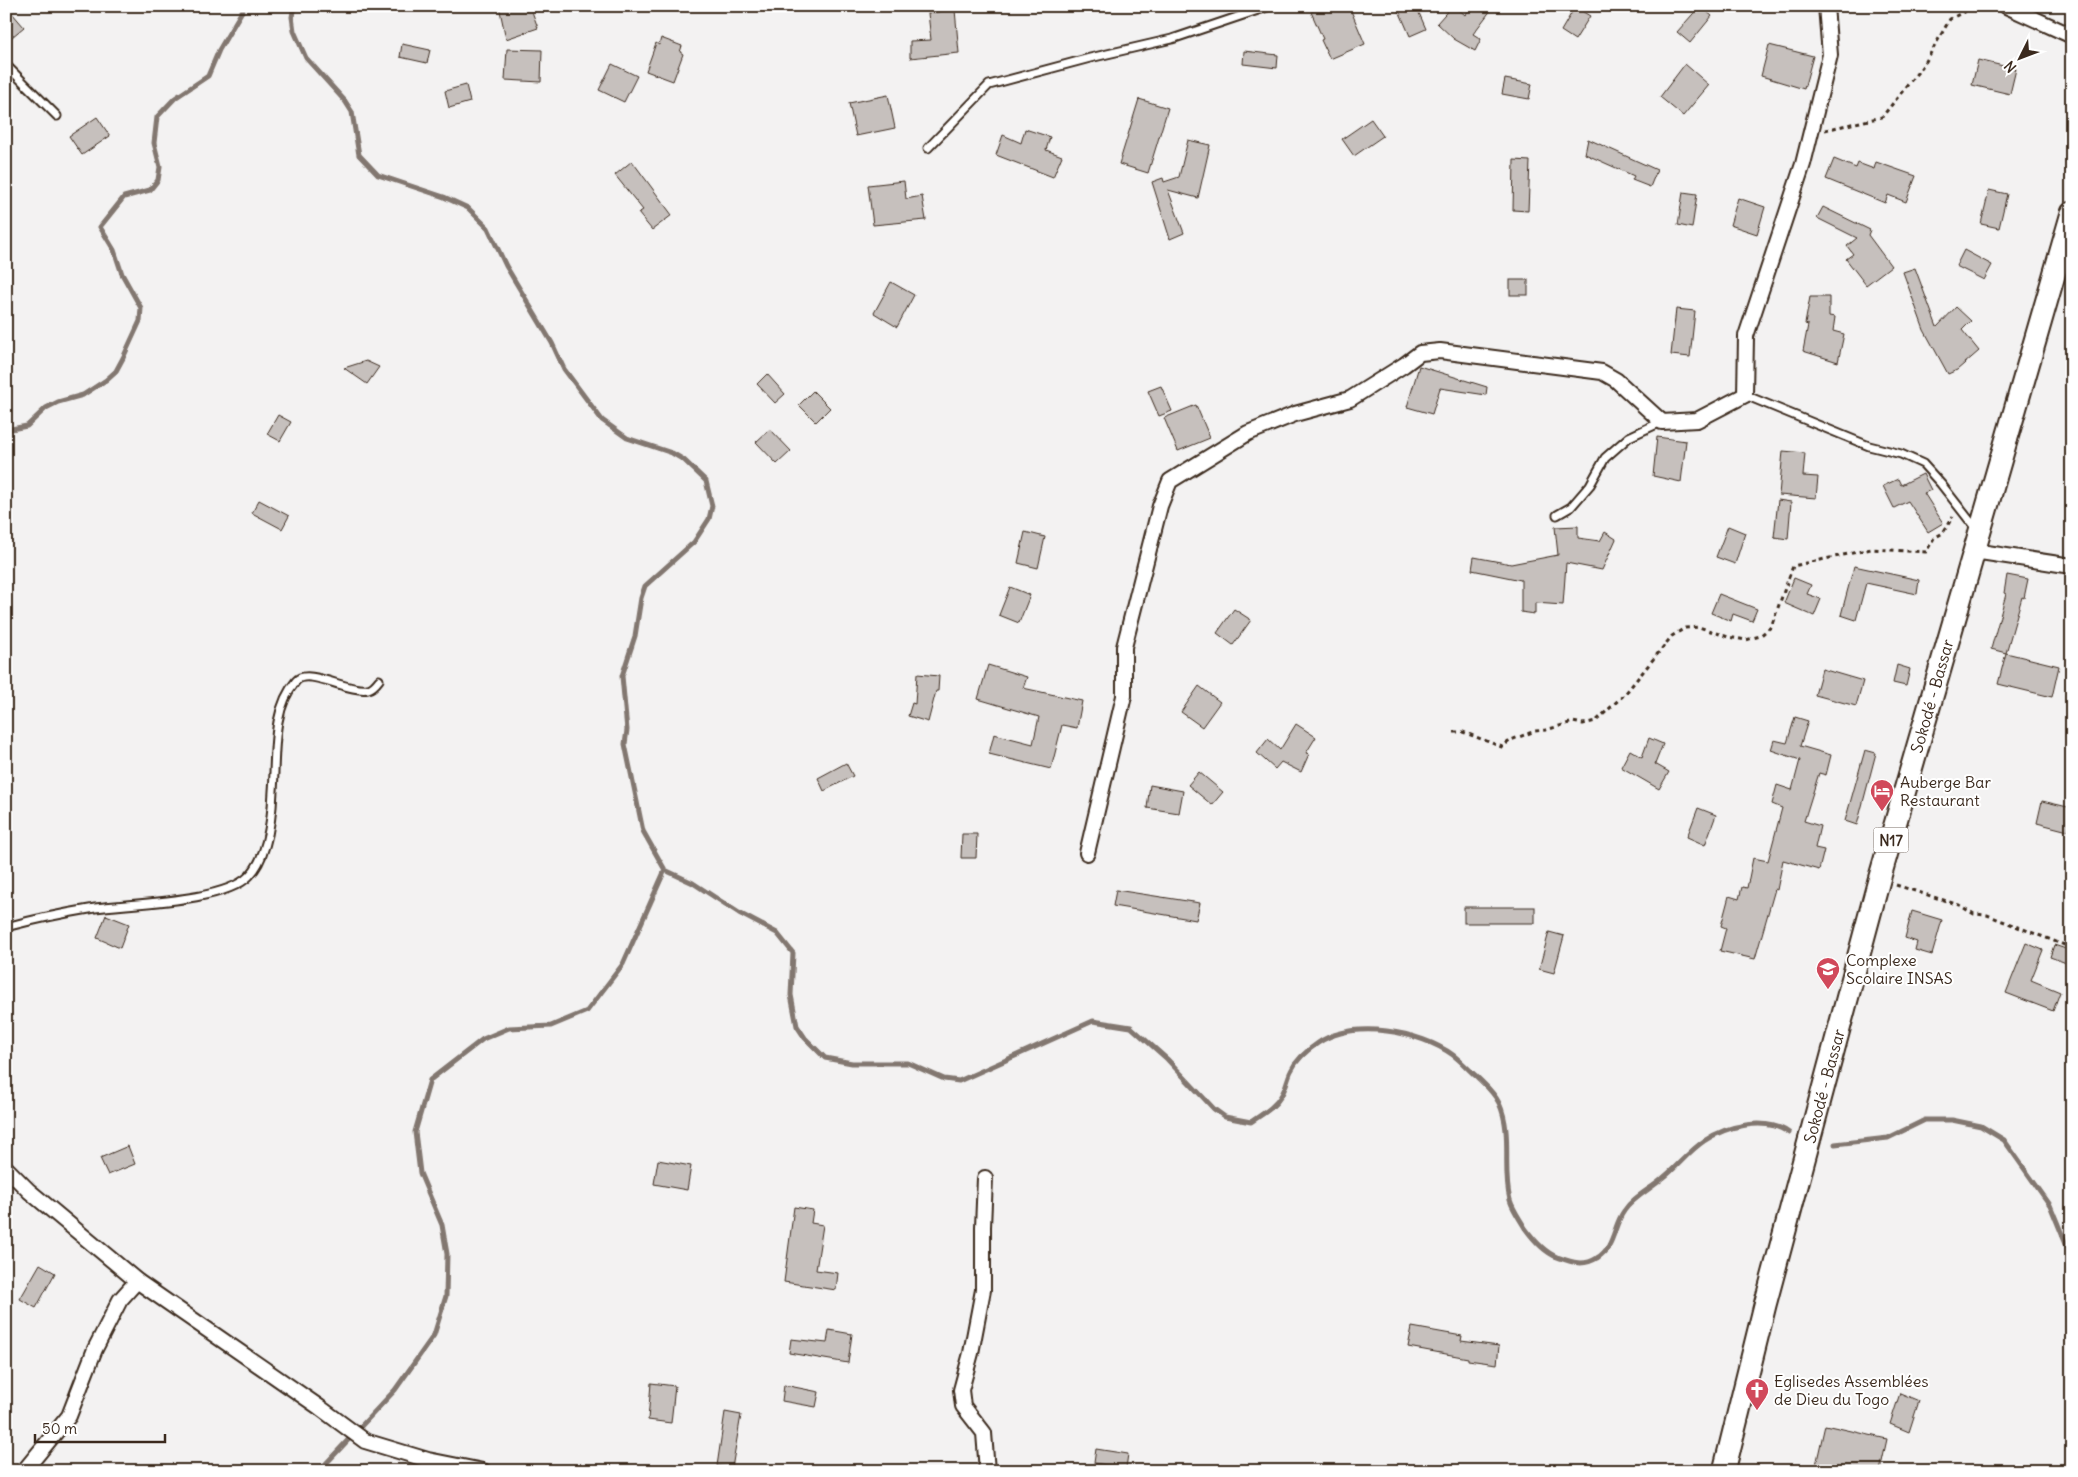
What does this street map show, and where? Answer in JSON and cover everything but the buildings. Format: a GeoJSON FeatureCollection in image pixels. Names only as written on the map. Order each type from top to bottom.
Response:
{"type":"FeatureCollection","features":[{"type":"Feature","properties":{"kind":"main road","name":"Sokodé - Bassar"},"geometry":{"type":"LineString","coordinates":[[1724,1471],[1765,1304],[1879,880],[2072,213]]}},
{"type":"Feature","properties":{"kind":"street"},"geometry":{"type":"LineString","coordinates":[[1087,853],[1124,696],[1124,647],[1160,506],[1170,481],[1248,433],[1295,414],[1350,399],[1420,353],[1440,351],[1602,372],[1616,380],[1662,422],[1697,420],[1744,395],[1746,336],[1803,164],[1830,55],[1826,6]]}},
{"type":"Feature","properties":{"kind":"street"},"geometry":{"type":"LineString","coordinates":[[2006,6],[2072,36]]}},
{"type":"Feature","properties":{"kind":"street"},"geometry":{"type":"LineString","coordinates":[[1977,542],[2072,566]]}},
{"type":"Feature","properties":{"kind":"street"},"geometry":{"type":"LineString","coordinates":[[6,1168],[29,1191],[137,1281],[365,1441],[428,1460],[482,1471]]}},
{"type":"Feature","properties":{"kind":"street"},"geometry":{"type":"LineString","coordinates":[[985,1178],[983,1290],[972,1353],[961,1390],[964,1406],[984,1434],[987,1471]]}},
{"type":"Feature","properties":{"kind":"street"},"geometry":{"type":"LineString","coordinates":[[24,1471],[69,1416],[95,1349],[120,1300],[137,1281]]}},
{"type":"Feature","properties":{"kind":"lane"},"geometry":{"type":"LineString","coordinates":[[928,148],[990,85],[1090,58],[1172,39],[1270,6]]}},
{"type":"Feature","properties":{"kind":"lane"},"geometry":{"type":"LineString","coordinates":[[6,65],[57,116]]}},
{"type":"Feature","properties":{"kind":"lane"},"geometry":{"type":"LineString","coordinates":[[1744,395],[1870,446],[1901,454],[1923,464],[1961,510],[1977,542]]}},
{"type":"Feature","properties":{"kind":"lane"},"geometry":{"type":"LineString","coordinates":[[1557,515],[1571,507],[1590,485],[1605,458],[1629,437],[1662,422]]}},
{"type":"Feature","properties":{"kind":"lane"},"geometry":{"type":"LineString","coordinates":[[6,927],[95,908],[206,895],[236,886],[249,877],[259,864],[272,820],[277,722],[288,692],[297,679],[308,676],[358,690],[370,689],[380,680]]}},
{"type":"Feature","properties":{"kind":"path"},"geometry":{"type":"LineString","coordinates":[[1810,134],[1882,117],[1925,63],[1950,20],[1976,6]]}},
{"type":"Feature","properties":{"kind":"path"},"geometry":{"type":"LineString","coordinates":[[1454,732],[1463,732],[1502,747],[1511,740],[1535,730],[1546,730],[1574,722],[1583,724],[1596,720],[1625,694],[1672,636],[1686,628],[1699,627],[1728,637],[1746,640],[1760,636],[1771,627],[1793,566],[1871,549],[1926,552],[1934,538],[1943,533],[1952,517],[1961,510]]}},
{"type":"Feature","properties":{"kind":"path"},"geometry":{"type":"LineString","coordinates":[[1879,880],[1959,905],[1974,914],[1987,915],[2072,948]]}},
{"type":"Feature","properties":{"kind":"waterway"},"geometry":{"type":"LineString","coordinates":[[6,430],[27,426],[46,408],[58,402],[83,395],[116,371],[140,321],[141,308],[122,274],[114,250],[100,227],[124,197],[150,190],[158,180],[160,167],[154,143],[157,117],[175,98],[208,76],[219,50],[245,6]]}},
{"type":"Feature","properties":{"kind":"waterway"},"geometry":{"type":"LineString","coordinates":[[294,6],[292,17],[294,31],[306,58],[345,101],[352,112],[359,155],[378,175],[444,197],[468,208],[488,228],[506,266],[552,343],[564,369],[602,420],[627,438],[672,453],[684,460],[706,481],[712,506],[709,519],[694,542],[645,586],[641,598],[635,636],[622,676],[627,730],[625,744],[643,831],[665,870],[693,883],[739,913],[777,933],[793,953],[791,995],[797,1026],[805,1038],[825,1058],[852,1063],[908,1063],[944,1079],[959,1081],[1093,1021],[1131,1027],[1167,1059],[1214,1109],[1225,1117],[1251,1122],[1275,1104],[1284,1090],[1293,1067],[1303,1055],[1318,1043],[1350,1031],[1387,1031],[1405,1034],[1423,1040],[1453,1055],[1494,1095],[1499,1103],[1506,1126],[1508,1188],[1513,1207],[1525,1228],[1543,1249],[1552,1255],[1577,1263],[1592,1261],[1603,1253],[1611,1242],[1620,1217],[1628,1206],[1668,1174],[1693,1149],[1704,1141],[1723,1131],[1746,1125],[1769,1125],[1789,1133]]}},
{"type":"Feature","properties":{"kind":"waterway"},"geometry":{"type":"LineString","coordinates":[[319,1471],[395,1390],[434,1335],[446,1296],[447,1254],[442,1225],[420,1173],[415,1132],[430,1080],[483,1039],[509,1028],[551,1026],[587,1011],[623,964],[665,870]]}},
{"type":"Feature","properties":{"kind":"waterway"},"geometry":{"type":"LineString","coordinates":[[1835,1144],[1888,1138],[1925,1120],[1952,1120],[1981,1126],[2004,1140],[2050,1205],[2066,1244],[2072,1250]]}},
{"type":"Feature","properties":{"kind":"place","name":"Auberge Bar Restaurant"},"geometry":{"type":"Point","coordinates":[1882,812]}},
{"type":"Feature","properties":{"kind":"place","name":"Complexe Scolaire INSAS"},"geometry":{"type":"Point","coordinates":[1828,990]}},
{"type":"Feature","properties":{"kind":"place","name":"Eglisedes Assemblées de Dieu du Togo"},"geometry":{"type":"Point","coordinates":[1757,1411]}}]}
